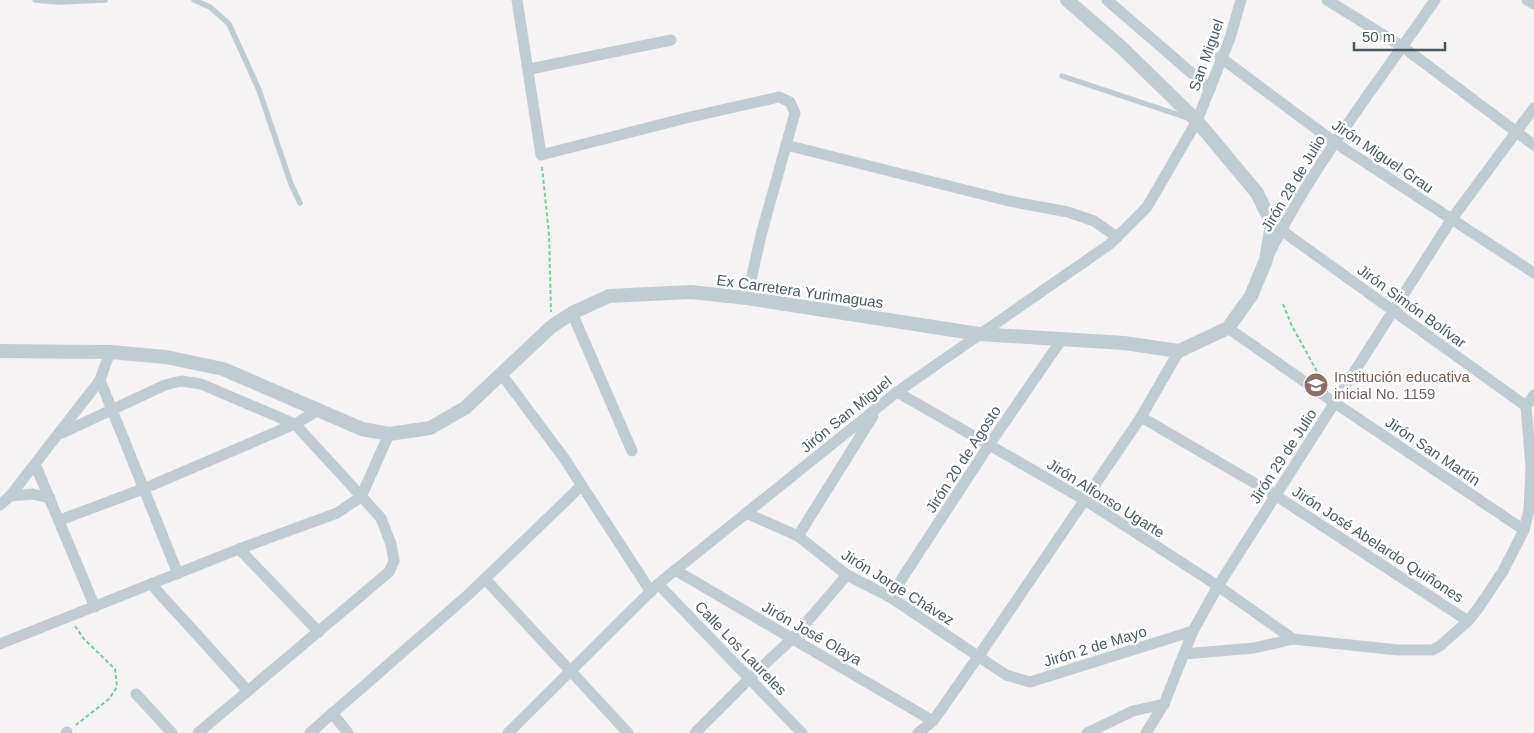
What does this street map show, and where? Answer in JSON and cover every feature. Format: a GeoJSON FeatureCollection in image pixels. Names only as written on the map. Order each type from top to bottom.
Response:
{"type":"FeatureCollection","features":[{"type":"Feature","properties":{"kind":"street"},"geometry":{"type":"LineString","coordinates":[[517,0],[530,69],[541,155],[686,118],[779,97],[790,102],[795,113],[761,235],[746,298]]}},
{"type":"Feature","properties":{"kind":"street"},"geometry":{"type":"LineString","coordinates":[[918,733],[933,721],[978,657],[1141,417],[1179,351],[1228,328],[1251,296],[1266,260],[1272,229],[1268,214],[1257,192],[1197,121],[1121,47],[1067,0]]}},
{"type":"Feature","properties":{"kind":"street"},"geometry":{"type":"LineString","coordinates":[[1107,0],[1210,89]]}},
{"type":"Feature","properties":{"kind":"street","name":"San Miguel"},"geometry":{"type":"LineString","coordinates":[[1197,121],[1220,57],[1230,38],[1241,0]]}},
{"type":"Feature","properties":{"kind":"street"},"geometry":{"type":"LineString","coordinates":[[1327,0],[1403,46],[1534,145]]}},
{"type":"Feature","properties":{"kind":"street","name":"Jirón 28 de Julio"},"geometry":{"type":"LineString","coordinates":[[1266,260],[1334,142],[1435,0]]}},
{"type":"Feature","properties":{"kind":"street"},"geometry":{"type":"LineString","coordinates":[[1528,0],[1534,4]]}},
{"type":"Feature","properties":{"kind":"street"},"geometry":{"type":"LineString","coordinates":[[530,69],[671,40]]}},
{"type":"Feature","properties":{"kind":"street","name":"Jirón Miguel Grau"},"geometry":{"type":"LineString","coordinates":[[1220,57],[1334,142],[1534,273]]}},
{"type":"Feature","properties":{"kind":"street","name":"Jirón 29 de Julio"},"geometry":{"type":"LineString","coordinates":[[1146,733],[1164,704],[1192,631],[1218,586],[1451,220],[1534,108]]}},
{"type":"Feature","properties":{"kind":"street","name":"Jirón San Miguel"},"geometry":{"type":"LineString","coordinates":[[508,733],[675,570],[897,392],[1117,236],[1147,207],[1197,121]]}},
{"type":"Feature","properties":{"kind":"street"},"geometry":{"type":"LineString","coordinates":[[786,145],[1010,201],[1068,212],[1094,221],[1117,236]]}},
{"type":"Feature","properties":{"kind":"street","name":"Jirón Simón Bolívar"},"geometry":{"type":"LineString","coordinates":[[1282,230],[1526,406]]}},
{"type":"Feature","properties":{"kind":"street","name":"Ex Carretera Yurimaguas"},"geometry":{"type":"LineString","coordinates":[[0,351],[110,352],[166,357],[223,369],[362,429],[389,434],[430,428],[465,408],[551,327],[572,313],[609,296],[691,292],[746,298],[979,334],[1124,343],[1179,351]]}},
{"type":"Feature","properties":{"kind":"street"},"geometry":{"type":"LineString","coordinates":[[572,313],[632,451]]}},
{"type":"Feature","properties":{"kind":"street","name":"Jirón San Martín"},"geometry":{"type":"LineString","coordinates":[[1228,328],[1335,403],[1524,530]]}},
{"type":"Feature","properties":{"kind":"street","name":"Jirón 20 de Agosto"},"geometry":{"type":"LineString","coordinates":[[890,597],[989,445],[1062,339]]}},
{"type":"Feature","properties":{"kind":"street"},"geometry":{"type":"LineString","coordinates":[[0,505],[10,496],[62,432],[100,380],[110,352]]}},
{"type":"Feature","properties":{"kind":"street","name":"Calle Los Laureles"},"geometry":{"type":"LineString","coordinates":[[502,375],[564,458],[581,486],[655,588],[750,678],[802,733]]}},
{"type":"Feature","properties":{"kind":"street"},"geometry":{"type":"LineString","coordinates":[[100,380],[178,574]]}},
{"type":"Feature","properties":{"kind":"street"},"geometry":{"type":"LineString","coordinates":[[62,432],[165,385],[181,381],[201,384],[295,424],[381,518],[392,544],[394,560],[389,572],[198,733]]}},
{"type":"Feature","properties":{"kind":"street","name":"Jirón Alfonso Ugarte"},"geometry":{"type":"LineString","coordinates":[[897,392],[1085,500],[1218,586],[1292,640]]}},
{"type":"Feature","properties":{"kind":"street"},"geometry":{"type":"LineString","coordinates":[[1184,654],[1254,648],[1292,640],[1398,650],[1432,650],[1447,641],[1468,621],[1503,571],[1524,530],[1529,510],[1532,467],[1526,406],[1534,395]]}},
{"type":"Feature","properties":{"kind":"street"},"geometry":{"type":"LineString","coordinates":[[798,536],[878,407]]}},
{"type":"Feature","properties":{"kind":"street"},"geometry":{"type":"LineString","coordinates":[[60,520],[143,489],[295,424],[317,411]]}},
{"type":"Feature","properties":{"kind":"street","name":"Jirón José Abelardo Quiñones"},"geometry":{"type":"LineString","coordinates":[[1141,417],[1275,495],[1468,621]]}},
{"type":"Feature","properties":{"kind":"street"},"geometry":{"type":"LineString","coordinates":[[0,644],[238,549],[337,513],[361,497],[389,434]]}},
{"type":"Feature","properties":{"kind":"street"},"geometry":{"type":"LineString","coordinates":[[36,464],[94,607]]}},
{"type":"Feature","properties":{"kind":"street"},"geometry":{"type":"LineString","coordinates":[[310,733],[486,579],[581,486]]}},
{"type":"Feature","properties":{"kind":"street"},"geometry":{"type":"LineString","coordinates":[[10,496],[32,494],[50,498]]}},
{"type":"Feature","properties":{"kind":"street","name":"Jirón Jorge Chávez"},"geometry":{"type":"LineString","coordinates":[[746,514],[798,536],[847,575],[890,597],[1006,675]]}},
{"type":"Feature","properties":{"kind":"street"},"geometry":{"type":"LineString","coordinates":[[238,549],[319,632]]}},
{"type":"Feature","properties":{"kind":"street","name":"Jirón José Olaya"},"geometry":{"type":"LineString","coordinates":[[675,570],[933,721]]}},
{"type":"Feature","properties":{"kind":"street"},"geometry":{"type":"LineString","coordinates":[[695,733],[792,639],[847,575]]}},
{"type":"Feature","properties":{"kind":"street"},"geometry":{"type":"LineString","coordinates":[[486,579],[628,733]]}},
{"type":"Feature","properties":{"kind":"street"},"geometry":{"type":"LineString","coordinates":[[151,584],[248,691]]}},
{"type":"Feature","properties":{"kind":"street","name":"Jirón 2 de Mayo"},"geometry":{"type":"LineString","coordinates":[[1006,675],[1030,682],[1192,631]]}},
{"type":"Feature","properties":{"kind":"street"},"geometry":{"type":"LineString","coordinates":[[136,694],[172,733]]}},
{"type":"Feature","properties":{"kind":"street"},"geometry":{"type":"LineString","coordinates":[[1087,733],[1133,711],[1164,704]]}},
{"type":"Feature","properties":{"kind":"street"},"geometry":{"type":"LineString","coordinates":[[332,713],[348,733]]}},
{"type":"Feature","properties":{"kind":"lane"},"geometry":{"type":"LineString","coordinates":[[35,0],[59,2],[106,0]]}},
{"type":"Feature","properties":{"kind":"lane"},"geometry":{"type":"LineString","coordinates":[[194,0],[210,7],[229,24],[260,90],[291,184],[300,203]]}},
{"type":"Feature","properties":{"kind":"lane"},"geometry":{"type":"LineString","coordinates":[[1062,76],[1197,121]]}},
{"type":"Feature","properties":{"kind":"path"},"geometry":{"type":"LineString","coordinates":[[541,155],[549,234],[551,327]]}},
{"type":"Feature","properties":{"kind":"path"},"geometry":{"type":"LineString","coordinates":[[1283,304],[1292,326],[1320,377]]}},
{"type":"Feature","properties":{"kind":"path"},"geometry":{"type":"LineString","coordinates":[[66,733],[109,698],[117,688],[114,669],[84,640],[76,629],[71,616]]}},
{"type":"Feature","properties":{"kind":"place","name":"Institución educativa inicial No. 1159"},"geometry":{"type":"Point","coordinates":[1316,385]}}]}
